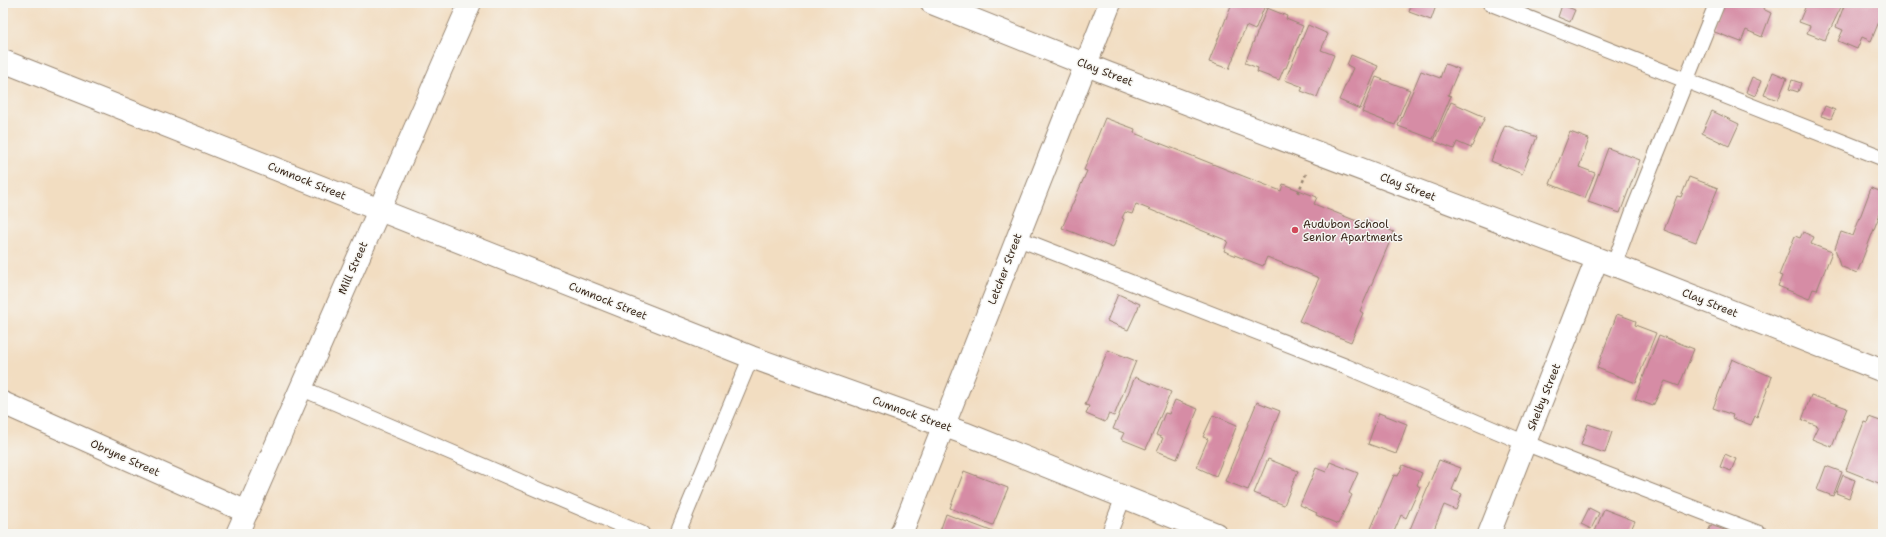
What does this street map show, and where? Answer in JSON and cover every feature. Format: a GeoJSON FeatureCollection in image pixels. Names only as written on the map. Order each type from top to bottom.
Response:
{"type":"FeatureCollection","features":[{"type":"Feature","properties":{"kind":"street","name":"Mill Street"},"geometry":{"type":"LineString","coordinates":[[237,534],[470,3]]}},
{"type":"Feature","properties":{"kind":"street","name":"Clay Street"},"geometry":{"type":"LineString","coordinates":[[932,3],[1086,64],[1606,262],[1883,371]]}},
{"type":"Feature","properties":{"kind":"street","name":"Letcher Street"},"geometry":{"type":"LineString","coordinates":[[900,534],[1110,3]]}},
{"type":"Feature","properties":{"kind":"street","name":"Cumnock Street"},"geometry":{"type":"LineString","coordinates":[[3,61],[751,357],[944,426],[1216,534]]}},
{"type":"Feature","properties":{"kind":"street","name":"Shelby Street"},"geometry":{"type":"LineString","coordinates":[[1489,534],[1525,443],[1606,262]]}},
{"type":"Feature","properties":{"kind":"street","name":"Obryne Street"},"geometry":{"type":"LineString","coordinates":[[3,403],[247,512]]}},
{"type":"Feature","properties":{"kind":"lane"},"geometry":{"type":"LineString","coordinates":[[1490,3],[1883,158]]}},
{"type":"Feature","properties":{"kind":"lane"},"geometry":{"type":"LineString","coordinates":[[1606,262],[1635,207],[1717,3]]}},
{"type":"Feature","properties":{"kind":"lane"},"geometry":{"type":"LineString","coordinates":[[1018,238],[1347,367],[1525,443],[1760,534]]}},
{"type":"Feature","properties":{"kind":"lane"},"geometry":{"type":"LineString","coordinates":[[677,534],[751,357]]}},
{"type":"Feature","properties":{"kind":"lane"},"geometry":{"type":"LineString","coordinates":[[301,388],[642,534]]}},
{"type":"Feature","properties":{"kind":"lane"},"geometry":{"type":"LineString","coordinates":[[1109,534],[1123,498]]}},
{"type":"Feature","properties":{"kind":"path"},"geometry":{"type":"LineString","coordinates":[[1298,193],[1307,172]]}},
{"type":"Feature","properties":{"kind":"building"},"geometry":{"type":"Polygon","coordinates":[[[1232,3],[1266,3],[1255,30],[1246,26],[1229,69],[1209,62],[1232,3]]]}},
{"type":"Feature","properties":{"kind":"building"},"geometry":{"type":"Polygon","coordinates":[[[1412,3],[1437,3],[1431,20],[1409,12],[1412,3]]]}},
{"type":"Feature","properties":{"kind":"building"},"geometry":{"type":"Polygon","coordinates":[[[1723,3],[1765,3],[1763,9],[1771,13],[1762,37],[1746,30],[1741,42],[1712,31],[1723,3]]]}},
{"type":"Feature","properties":{"kind":"building"},"geometry":{"type":"Polygon","coordinates":[[[1807,3],[1843,3],[1825,40],[1807,33],[1810,26],[1799,22],[1807,3]]]}},
{"type":"Feature","properties":{"kind":"building"},"geometry":{"type":"Polygon","coordinates":[[[1845,3],[1883,3],[1883,12],[1871,41],[1862,37],[1857,49],[1838,41],[1843,30],[1836,27],[1845,3]]]}},
{"type":"Feature","properties":{"kind":"building"},"geometry":{"type":"Polygon","coordinates":[[[1562,5],[1575,10],[1570,22],[1558,17],[1562,5]]]}},
{"type":"Feature","properties":{"kind":"building"},"geometry":{"type":"Polygon","coordinates":[[[1267,8],[1287,16],[1286,19],[1303,26],[1286,68],[1284,68],[1279,80],[1257,72],[1258,68],[1245,63],[1267,8]]]}},
{"type":"Feature","properties":{"kind":"building"},"geometry":{"type":"Polygon","coordinates":[[[1308,25],[1328,34],[1321,50],[1334,55],[1317,97],[1301,91],[1303,87],[1285,80],[1308,25]]]}},
{"type":"Feature","properties":{"kind":"building"},"geometry":{"type":"Polygon","coordinates":[[[1351,55],[1378,66],[1360,109],[1339,100],[1353,68],[1347,65],[1351,55]]]}},
{"type":"Feature","properties":{"kind":"building"},"geometry":{"type":"Polygon","coordinates":[[[1445,64],[1459,69],[1448,95],[1451,96],[1433,139],[1398,126],[1421,71],[1440,78],[1445,64]]]}},
{"type":"Feature","properties":{"kind":"building"},"geometry":{"type":"Polygon","coordinates":[[[1773,72],[1787,78],[1778,100],[1764,95],[1773,72]]]}},
{"type":"Feature","properties":{"kind":"building"},"geometry":{"type":"Polygon","coordinates":[[[1376,77],[1410,90],[1395,125],[1362,112],[1376,77]]]}},
{"type":"Feature","properties":{"kind":"building"},"geometry":{"type":"Polygon","coordinates":[[[1752,77],[1761,81],[1755,96],[1746,92],[1752,77]]]}},
{"type":"Feature","properties":{"kind":"building"},"geometry":{"type":"Polygon","coordinates":[[[1792,80],[1801,83],[1798,92],[1789,89],[1792,80]]]}},
{"type":"Feature","properties":{"kind":"building"},"geometry":{"type":"Polygon","coordinates":[[[1451,102],[1485,117],[1471,148],[1457,142],[1454,149],[1434,141],[1451,102]]]}},
{"type":"Feature","properties":{"kind":"building"},"geometry":{"type":"Polygon","coordinates":[[[1825,106],[1835,110],[1831,119],[1821,116],[1825,106]]]}},
{"type":"Feature","properties":{"kind":"building"},"geometry":{"type":"Polygon","coordinates":[[[1712,111],[1739,124],[1729,146],[1702,133],[1712,111]]]}},
{"type":"Feature","properties":{"kind":"building","name":"Audubon School Senior Apartments"},"geometry":{"type":"Polygon","coordinates":[[[1105,118],[1135,129],[1134,133],[1281,191],[1283,184],[1317,197],[1314,204],[1364,224],[1365,220],[1394,232],[1360,311],[1363,313],[1351,342],[1299,321],[1319,278],[1267,257],[1263,266],[1224,251],[1228,241],[1136,204],[1132,214],[1125,212],[1122,218],[1124,219],[1113,248],[1062,228],[1087,171],[1084,170],[1105,118]]]}},
{"type":"Feature","properties":{"kind":"building"},"geometry":{"type":"Polygon","coordinates":[[[1505,125],[1537,137],[1522,174],[1491,161],[1505,125]]]}},
{"type":"Feature","properties":{"kind":"building"},"geometry":{"type":"Polygon","coordinates":[[[1570,132],[1589,139],[1579,167],[1595,173],[1585,198],[1550,184],[1570,132]]]}},
{"type":"Feature","properties":{"kind":"building"},"geometry":{"type":"Polygon","coordinates":[[[1608,148],[1640,160],[1620,213],[1588,202],[1608,148]]]}},
{"type":"Feature","properties":{"kind":"building"},"geometry":{"type":"Polygon","coordinates":[[[1689,177],[1718,188],[1696,242],[1664,230],[1677,196],[1681,197],[1689,177]]]}},
{"type":"Feature","properties":{"kind":"building"},"geometry":{"type":"Polygon","coordinates":[[[1871,188],[1883,192],[1883,206],[1857,273],[1840,266],[1835,248],[1841,232],[1853,236],[1871,188]]]}},
{"type":"Feature","properties":{"kind":"building"},"geometry":{"type":"Polygon","coordinates":[[[1803,232],[1814,237],[1811,244],[1832,252],[1817,290],[1813,289],[1809,299],[1778,286],[1782,276],[1779,275],[1795,236],[1800,238],[1803,232]]]}},
{"type":"Feature","properties":{"kind":"building"},"geometry":{"type":"Polygon","coordinates":[[[1118,294],[1140,304],[1128,330],[1107,321],[1118,294]]]}},
{"type":"Feature","properties":{"kind":"building"},"geometry":{"type":"Polygon","coordinates":[[[1617,314],[1636,321],[1635,325],[1656,333],[1636,383],[1597,368],[1617,314]]]}},
{"type":"Feature","properties":{"kind":"building"},"geometry":{"type":"Polygon","coordinates":[[[1659,335],[1694,349],[1679,386],[1665,381],[1653,406],[1635,399],[1659,335]]]}},
{"type":"Feature","properties":{"kind":"building"},"geometry":{"type":"Polygon","coordinates":[[[1108,350],[1136,361],[1114,416],[1109,414],[1105,422],[1086,414],[1089,406],[1085,405],[1108,350]]]}},
{"type":"Feature","properties":{"kind":"building"},"geometry":{"type":"Polygon","coordinates":[[[1732,359],[1772,377],[1757,417],[1755,416],[1751,425],[1732,418],[1733,415],[1713,408],[1732,359]]]}},
{"type":"Feature","properties":{"kind":"building"},"geometry":{"type":"Polygon","coordinates":[[[1135,377],[1171,392],[1146,449],[1121,439],[1124,433],[1113,429],[1135,377]]]}},
{"type":"Feature","properties":{"kind":"building"},"geometry":{"type":"Polygon","coordinates":[[[1811,395],[1847,408],[1832,447],[1812,439],[1818,426],[1802,420],[1811,395]]]}},
{"type":"Feature","properties":{"kind":"building"},"geometry":{"type":"Polygon","coordinates":[[[1175,400],[1198,409],[1177,459],[1157,451],[1163,438],[1156,435],[1165,413],[1169,414],[1175,400]]]}},
{"type":"Feature","properties":{"kind":"building"},"geometry":{"type":"Polygon","coordinates":[[[1257,402],[1280,411],[1248,490],[1225,481],[1257,402]]]}},
{"type":"Feature","properties":{"kind":"building"},"geometry":{"type":"Polygon","coordinates":[[[1379,413],[1407,424],[1396,454],[1368,444],[1379,413]]]}},
{"type":"Feature","properties":{"kind":"building"},"geometry":{"type":"Polygon","coordinates":[[[1213,415],[1237,425],[1216,476],[1196,467],[1208,439],[1203,437],[1213,415]]]}},
{"type":"Feature","properties":{"kind":"building"},"geometry":{"type":"Polygon","coordinates":[[[1869,417],[1883,422],[1883,478],[1881,484],[1846,470],[1864,422],[1867,423],[1869,417]]]}},
{"type":"Feature","properties":{"kind":"building"},"geometry":{"type":"Polygon","coordinates":[[[1588,424],[1612,432],[1605,453],[1581,445],[1588,424]]]}},
{"type":"Feature","properties":{"kind":"building"},"geometry":{"type":"Polygon","coordinates":[[[1725,454],[1736,459],[1731,471],[1720,467],[1725,454]]]}},
{"type":"Feature","properties":{"kind":"building"},"geometry":{"type":"Polygon","coordinates":[[[1268,459],[1298,471],[1284,505],[1254,493],[1268,459]]]}},
{"type":"Feature","properties":{"kind":"building"},"geometry":{"type":"Polygon","coordinates":[[[1439,460],[1461,468],[1452,490],[1462,494],[1456,510],[1444,505],[1432,534],[1408,534],[1439,460]]]}},
{"type":"Feature","properties":{"kind":"building"},"geometry":{"type":"Polygon","coordinates":[[[1330,462],[1358,473],[1349,493],[1352,495],[1338,524],[1316,515],[1317,513],[1300,505],[1316,468],[1326,472],[1330,462]]]}},
{"type":"Feature","properties":{"kind":"building"},"geometry":{"type":"Polygon","coordinates":[[[1403,465],[1422,473],[1417,485],[1420,487],[1406,518],[1401,515],[1393,534],[1369,533],[1394,475],[1398,476],[1403,465]]]}},
{"type":"Feature","properties":{"kind":"building"},"geometry":{"type":"Polygon","coordinates":[[[1826,466],[1842,472],[1833,496],[1817,490],[1826,466]]]}},
{"type":"Feature","properties":{"kind":"building"},"geometry":{"type":"Polygon","coordinates":[[[964,471],[1008,488],[993,525],[950,508],[964,471]]]}},
{"type":"Feature","properties":{"kind":"building"},"geometry":{"type":"Polygon","coordinates":[[[1843,475],[1855,480],[1849,498],[1836,493],[1843,475]]]}},
{"type":"Feature","properties":{"kind":"building"},"geometry":{"type":"Polygon","coordinates":[[[1589,508],[1599,513],[1591,529],[1581,524],[1589,508]]]}},
{"type":"Feature","properties":{"kind":"building"},"geometry":{"type":"Polygon","coordinates":[[[1604,509],[1635,521],[1629,534],[1594,534],[1604,509]]]}},
{"type":"Feature","properties":{"kind":"building"},"geometry":{"type":"Polygon","coordinates":[[[946,514],[999,534],[939,534],[946,514]]]}},
{"type":"Feature","properties":{"kind":"building"},"geometry":{"type":"Polygon","coordinates":[[[1711,525],[1735,534],[1707,534],[1711,525]]]}},
{"type":"Feature","properties":{"kind":"place","name":"Audubon School Senior Apartments"},"geometry":{"type":"Point","coordinates":[1295,230]}}]}
